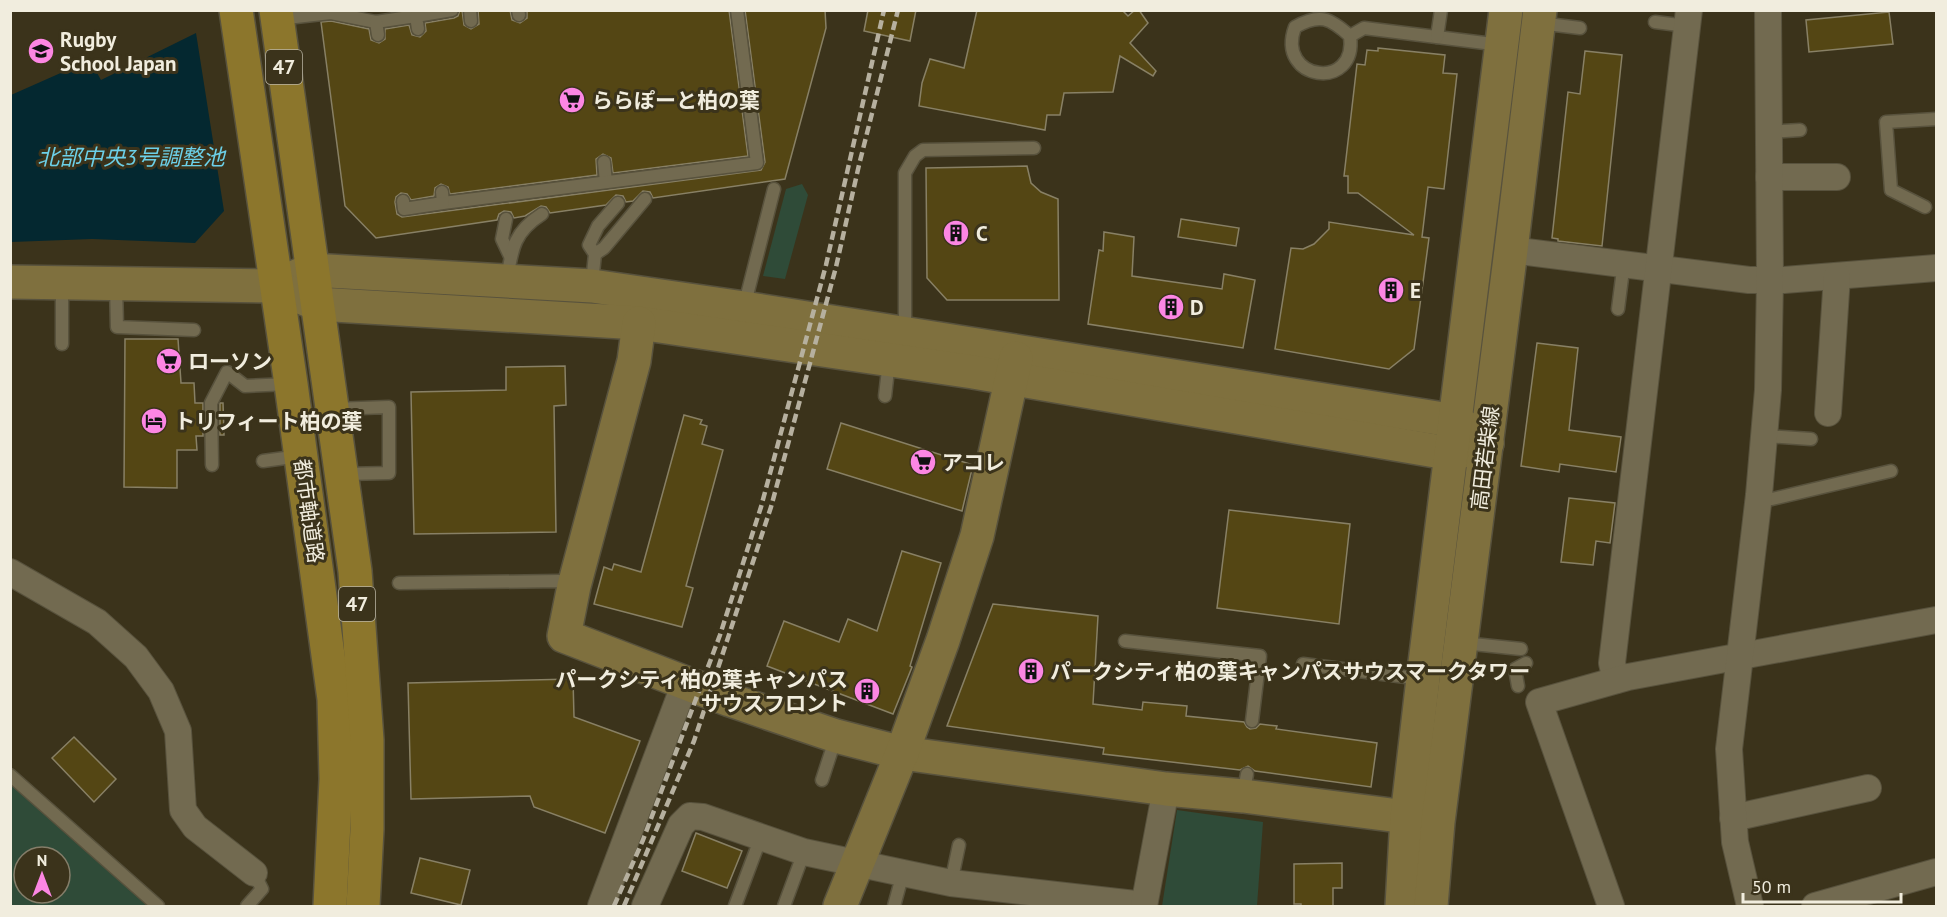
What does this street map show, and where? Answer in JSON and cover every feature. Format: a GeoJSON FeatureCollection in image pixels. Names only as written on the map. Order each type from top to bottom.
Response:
{"type":"FeatureCollection","features":[{"type":"Feature","properties":{"kind":"main road","name":"都市軸道路"},"geometry":{"type":"LineString","coordinates":[[236,10],[334,699],[336,779],[330,906]]}},
{"type":"Feature","properties":{"kind":"main road","name":"都市軸道路"},"geometry":{"type":"LineString","coordinates":[[277,15],[355,571],[367,740],[367,829],[363,906]]}},
{"type":"Feature","properties":{"kind":"street","name":"高田若柴線"},"geometry":{"type":"LineString","coordinates":[[1402,906],[1407,817],[1423,679],[1453,454],[1506,10]]}},
{"type":"Feature","properties":{"kind":"street"},"geometry":{"type":"LineString","coordinates":[[1750,906],[1735,842],[1729,749],[1759,495],[1768,390],[1770,280],[1768,10]]}},
{"type":"Feature","properties":{"kind":"street","name":"高田若柴線"},"geometry":{"type":"LineString","coordinates":[[1431,906],[1438,822],[1539,17]]}},
{"type":"Feature","properties":{"kind":"street"},"geometry":{"type":"LineString","coordinates":[[1616,680],[1612,663],[1627,481],[1658,268],[1688,18]]}},
{"type":"Feature","properties":{"kind":"street"},"geometry":{"type":"LineString","coordinates":[[1769,177],[1837,177]]}},
{"type":"Feature","properties":{"kind":"street"},"geometry":{"type":"LineString","coordinates":[[1511,250],[1567,265],[1624,260],[1658,268],[1749,280],[1936,268]]}},
{"type":"Feature","properties":{"kind":"street"},"geometry":{"type":"LineString","coordinates":[[275,286],[311,270],[509,268],[592,286],[744,308],[897,346]]}},
{"type":"Feature","properties":{"kind":"street"},"geometry":{"type":"LineString","coordinates":[[1828,413],[1837,276]]}},
{"type":"Feature","properties":{"kind":"street"},"geometry":{"type":"LineString","coordinates":[[10,282],[275,286],[317,304],[639,323],[897,346],[1015,365],[1456,421],[1487,443]]}},
{"type":"Feature","properties":{"kind":"street"},"geometry":{"type":"LineString","coordinates":[[639,323],[634,361],[574,586],[564,636],[685,683],[836,736],[902,753],[1166,789],[1245,785],[1407,817]]}},
{"type":"Feature","properties":{"kind":"street"},"geometry":{"type":"LineString","coordinates":[[1015,365],[1453,454],[1487,443]]}},
{"type":"Feature","properties":{"kind":"street"},"geometry":{"type":"LineString","coordinates":[[840,906],[902,753],[943,640],[977,536],[1015,365]]}},
{"type":"Feature","properties":{"kind":"street"},"geometry":{"type":"LineString","coordinates":[[10,572],[98,622],[136,657],[161,691],[178,731],[183,810],[195,827],[254,873]]}},
{"type":"Feature","properties":{"kind":"street"},"geometry":{"type":"LineString","coordinates":[[1611,906],[1539,702],[1616,680],[1936,620]]}},
{"type":"Feature","properties":{"kind":"street"},"geometry":{"type":"LineString","coordinates":[[601,906],[685,683]]}},
{"type":"Feature","properties":{"kind":"street"},"geometry":{"type":"LineString","coordinates":[[1733,818],[1868,788]]}},
{"type":"Feature","properties":{"kind":"street"},"geometry":{"type":"LineString","coordinates":[[645,906],[681,825],[690,816],[703,817],[804,852],[1012,898],[1144,906],[1166,789]]}},
{"type":"Feature","properties":{"kind":"street"},"geometry":{"type":"LineString","coordinates":[[1815,906],[1936,872]]}},
{"type":"Feature","properties":{"kind":"lane"},"geometry":{"type":"LineString","coordinates":[[277,15],[332,13],[377,28],[416,16],[452,10]]}},
{"type":"Feature","properties":{"kind":"lane"},"geometry":{"type":"LineString","coordinates":[[403,201],[404,209],[443,198],[495,190],[606,182],[757,163],[737,10]]}},
{"type":"Feature","properties":{"kind":"lane"},"geometry":{"type":"LineString","coordinates":[[1437,37],[1441,10]]}},
{"type":"Feature","properties":{"kind":"lane"},"geometry":{"type":"LineString","coordinates":[[416,16],[418,29]]}},
{"type":"Feature","properties":{"kind":"lane"},"geometry":{"type":"LineString","coordinates":[[1539,17],[1580,28]]}},
{"type":"Feature","properties":{"kind":"lane"},"geometry":{"type":"LineString","coordinates":[[1655,22],[1688,18]]}},
{"type":"Feature","properties":{"kind":"lane"},"geometry":{"type":"LineString","coordinates":[[1309,19],[1323,19],[1337,24],[1350,36],[1350,54],[1347,60],[1343,66],[1325,74],[1316,73],[1299,64],[1291,46],[1295,27],[1309,19]]}},
{"type":"Feature","properties":{"kind":"lane"},"geometry":{"type":"LineString","coordinates":[[1350,36],[1364,28],[1502,45]]}},
{"type":"Feature","properties":{"kind":"lane"},"geometry":{"type":"LineString","coordinates":[[1925,207],[1891,190],[1886,122],[1936,119]]}},
{"type":"Feature","properties":{"kind":"lane"},"geometry":{"type":"LineString","coordinates":[[1768,132],[1800,130]]}},
{"type":"Feature","properties":{"kind":"lane"},"geometry":{"type":"LineString","coordinates":[[885,396],[897,346],[905,173],[915,156],[923,150],[1034,148]]}},
{"type":"Feature","properties":{"kind":"lane"},"geometry":{"type":"LineString","coordinates":[[604,162],[606,182]]}},
{"type":"Feature","properties":{"kind":"lane"},"geometry":{"type":"LineString","coordinates":[[744,308],[774,189]]}},
{"type":"Feature","properties":{"kind":"lane"},"geometry":{"type":"LineString","coordinates":[[595,254],[604,248],[645,199]]}},
{"type":"Feature","properties":{"kind":"lane"},"geometry":{"type":"LineString","coordinates":[[592,286],[595,254],[589,245],[598,226],[618,203]]}},
{"type":"Feature","properties":{"kind":"lane"},"geometry":{"type":"LineString","coordinates":[[509,268],[517,236],[528,223],[542,214]]}},
{"type":"Feature","properties":{"kind":"lane"},"geometry":{"type":"LineString","coordinates":[[506,219],[502,239],[509,268]]}},
{"type":"Feature","properties":{"kind":"lane"},"geometry":{"type":"LineString","coordinates":[[1618,309],[1624,260]]}},
{"type":"Feature","properties":{"kind":"lane"},"geometry":{"type":"LineString","coordinates":[[62,283],[62,344]]}},
{"type":"Feature","properties":{"kind":"lane"},"geometry":{"type":"LineString","coordinates":[[116,284],[117,327],[194,330]]}},
{"type":"Feature","properties":{"kind":"lane"},"geometry":{"type":"LineString","coordinates":[[212,465],[210,403],[227,372],[245,386],[291,384]]}},
{"type":"Feature","properties":{"kind":"lane"},"geometry":{"type":"LineString","coordinates":[[332,410],[389,407],[389,472],[341,474]]}},
{"type":"Feature","properties":{"kind":"lane"},"geometry":{"type":"LineString","coordinates":[[1764,436],[1811,439]]}},
{"type":"Feature","properties":{"kind":"lane"},"geometry":{"type":"LineString","coordinates":[[263,461],[301,455]]}},
{"type":"Feature","properties":{"kind":"lane"},"geometry":{"type":"LineString","coordinates":[[1759,495],[1772,499],[1891,471]]}},
{"type":"Feature","properties":{"kind":"lane"},"geometry":{"type":"LineString","coordinates":[[399,583],[560,581],[574,586]]}},
{"type":"Feature","properties":{"kind":"lane"},"geometry":{"type":"LineString","coordinates":[[1125,641],[1260,656],[1252,721]]}},
{"type":"Feature","properties":{"kind":"lane"},"geometry":{"type":"LineString","coordinates":[[1462,643],[1521,649]]}},
{"type":"Feature","properties":{"kind":"lane"},"geometry":{"type":"LineString","coordinates":[[1518,686],[1515,669],[1526,663]]}},
{"type":"Feature","properties":{"kind":"lane"},"geometry":{"type":"LineString","coordinates":[[1304,664],[1423,679]]}},
{"type":"Feature","properties":{"kind":"lane"},"geometry":{"type":"LineString","coordinates":[[822,780],[836,736]]}},
{"type":"Feature","properties":{"kind":"lane"},"geometry":{"type":"LineString","coordinates":[[10,775],[158,906]]}},
{"type":"Feature","properties":{"kind":"lane"},"geometry":{"type":"LineString","coordinates":[[735,906],[761,837]]}},
{"type":"Feature","properties":{"kind":"lane"},"geometry":{"type":"LineString","coordinates":[[951,883],[959,845]]}},
{"type":"Feature","properties":{"kind":"lane"},"geometry":{"type":"LineString","coordinates":[[783,906],[804,852]]}},
{"type":"Feature","properties":{"kind":"lane"},"geometry":{"type":"LineString","coordinates":[[247,906],[262,889],[254,873]]}},
{"type":"Feature","properties":{"kind":"lane"},"geometry":{"type":"LineString","coordinates":[[894,906],[903,873]]}},
{"type":"Feature","properties":{"kind":"green space"},"geometry":{"type":"Polygon","coordinates":[[[802,184],[808,195],[785,279],[763,276],[786,189],[802,184]]]}},
{"type":"Feature","properties":{"kind":"green space"},"geometry":{"type":"Polygon","coordinates":[[[11,777],[147,906],[11,906],[11,777]]]}},
{"type":"Feature","properties":{"kind":"green space"},"geometry":{"type":"Polygon","coordinates":[[[1177,810],[1263,822],[1257,906],[1162,906],[1177,810]]]}},
{"type":"Feature","properties":{"kind":"water","name":"北部中央3号調整池"},"geometry":{"type":"Polygon","coordinates":[[[196,33],[224,211],[195,243],[92,239],[11,242],[11,95],[90,60],[101,80],[196,33]]]}},
{"type":"Feature","properties":{"kind":"building","name":"ららぽーと柏の葉"},"geometry":{"type":"Polygon","coordinates":[[[462,10],[464,25],[471,29],[479,24],[478,10],[510,10],[512,20],[520,23],[527,18],[527,10],[729,10],[748,156],[613,173],[611,158],[603,154],[596,159],[597,175],[450,194],[448,187],[441,184],[435,188],[434,196],[411,200],[407,194],[401,193],[396,197],[395,202],[397,214],[402,217],[761,170],[765,162],[745,10],[825,10],[826,28],[785,179],[653,198],[650,192],[643,191],[633,201],[626,202],[623,196],[616,195],[606,205],[550,213],[546,207],[541,206],[525,216],[514,218],[511,212],[504,211],[499,214],[497,220],[376,238],[345,206],[321,22],[331,21],[369,29],[371,40],[379,43],[385,39],[385,29],[409,25],[412,35],[420,37],[426,31],[425,23],[454,18],[458,16],[462,10]]]}},
{"type":"Feature","properties":{"kind":"building"},"geometry":{"type":"Polygon","coordinates":[[[868,10],[916,10],[910,41],[864,31],[868,10]]]}},
{"type":"Feature","properties":{"kind":"building"},"geometry":{"type":"Polygon","coordinates":[[[977,10],[1122,10],[1128,16],[1135,10],[1139,10],[1148,23],[1130,43],[1156,71],[1153,76],[1120,56],[1113,92],[1064,93],[1060,115],[1047,115],[1045,130],[919,106],[922,83],[930,59],[964,68],[977,10]]]}},
{"type":"Feature","properties":{"kind":"building"},"geometry":{"type":"Polygon","coordinates":[[[1889,12],[1893,44],[1809,52],[1806,20],[1889,12]]]}},
{"type":"Feature","properties":{"kind":"building"},"geometry":{"type":"Polygon","coordinates":[[[1378,48],[1445,55],[1443,73],[1457,74],[1444,189],[1428,187],[1422,237],[1429,238],[1414,349],[1389,369],[1275,349],[1291,248],[1303,249],[1314,244],[1329,229],[1329,222],[1414,235],[1358,193],[1348,193],[1348,176],[1344,176],[1357,64],[1365,65],[1367,50],[1378,51],[1378,48]]]}},
{"type":"Feature","properties":{"kind":"building"},"geometry":{"type":"Polygon","coordinates":[[[1585,51],[1622,55],[1602,246],[1558,241],[1552,238],[1568,92],[1580,94],[1585,51]]]}},
{"type":"Feature","properties":{"kind":"building","name":"C"},"geometry":{"type":"Polygon","coordinates":[[[1027,166],[1031,183],[1041,192],[1058,199],[1059,300],[947,300],[927,278],[926,168],[1027,166]]]}},
{"type":"Feature","properties":{"kind":"building"},"geometry":{"type":"Polygon","coordinates":[[[1181,219],[1239,228],[1236,246],[1178,237],[1181,219]]]}},
{"type":"Feature","properties":{"kind":"building","name":"D"},"geometry":{"type":"Polygon","coordinates":[[[1104,232],[1134,237],[1132,276],[1222,289],[1224,274],[1255,280],[1243,348],[1088,324],[1099,250],[1103,251],[1104,232]]]}},
{"type":"Feature","properties":{"kind":"building"},"geometry":{"type":"Polygon","coordinates":[[[125,339],[178,339],[181,383],[194,383],[195,403],[203,403],[203,436],[196,436],[197,450],[177,450],[177,488],[124,487],[125,339]]]}},
{"type":"Feature","properties":{"kind":"building"},"geometry":{"type":"Polygon","coordinates":[[[1537,343],[1578,348],[1569,430],[1621,437],[1616,472],[1560,464],[1559,472],[1521,466],[1537,343]]]}},
{"type":"Feature","properties":{"kind":"building"},"geometry":{"type":"Polygon","coordinates":[[[565,366],[566,405],[554,406],[556,532],[414,534],[411,392],[506,390],[506,367],[565,366]]]}},
{"type":"Feature","properties":{"kind":"building"},"geometry":{"type":"Polygon","coordinates":[[[220,403],[223,403],[224,435],[220,435],[220,403]]]}},
{"type":"Feature","properties":{"kind":"building"},"geometry":{"type":"Polygon","coordinates":[[[684,415],[702,420],[700,424],[707,426],[702,444],[723,450],[686,586],[693,588],[682,627],[594,604],[604,567],[612,570],[614,564],[641,572],[684,415]]]}},
{"type":"Feature","properties":{"kind":"building"},"geometry":{"type":"Polygon","coordinates":[[[841,423],[973,465],[962,511],[827,469],[841,423]]]}},
{"type":"Feature","properties":{"kind":"building"},"geometry":{"type":"Polygon","coordinates":[[[1569,498],[1615,503],[1610,543],[1596,541],[1593,565],[1561,562],[1569,498]]]}},
{"type":"Feature","properties":{"kind":"building"},"geometry":{"type":"Polygon","coordinates":[[[1229,510],[1350,524],[1339,624],[1217,608],[1229,510]]]}},
{"type":"Feature","properties":{"kind":"building"},"geometry":{"type":"Polygon","coordinates":[[[902,551],[941,563],[910,666],[912,667],[893,714],[767,666],[784,621],[839,642],[848,619],[877,631],[902,551]]]}},
{"type":"Feature","properties":{"kind":"building"},"geometry":{"type":"Polygon","coordinates":[[[993,604],[1098,616],[1093,704],[1142,710],[1143,702],[1187,706],[1186,716],[1244,722],[1250,729],[1260,724],[1277,726],[1276,729],[1377,743],[1371,787],[1255,771],[1248,766],[1240,770],[1103,754],[1104,748],[947,726],[993,604]]]}},
{"type":"Feature","properties":{"kind":"building"},"geometry":{"type":"Polygon","coordinates":[[[573,679],[574,717],[640,741],[605,833],[534,807],[530,796],[411,799],[408,683],[573,679]]]}},
{"type":"Feature","properties":{"kind":"building"},"geometry":{"type":"Polygon","coordinates":[[[74,737],[116,779],[94,802],[52,758],[74,737]]]}},
{"type":"Feature","properties":{"kind":"building"},"geometry":{"type":"Polygon","coordinates":[[[696,833],[742,851],[727,888],[682,871],[696,833]]]}},
{"type":"Feature","properties":{"kind":"building"},"geometry":{"type":"Polygon","coordinates":[[[420,858],[470,870],[461,905],[411,893],[420,858]]]}},
{"type":"Feature","properties":{"kind":"building"},"geometry":{"type":"Polygon","coordinates":[[[1342,863],[1342,888],[1333,888],[1333,906],[1294,904],[1294,864],[1342,863]]]}},
{"type":"Feature","properties":{"kind":"railway"},"geometry":{"type":"LineString","coordinates":[[614,906],[643,840],[720,635],[761,507],[826,265],[884,10]]}},
{"type":"Feature","properties":{"kind":"railway"},"geometry":{"type":"LineString","coordinates":[[624,906],[694,741],[771,507],[836,267],[898,10]]}},
{"type":"Feature","properties":{"kind":"place","name":"Rugby School Japan"},"geometry":{"type":"Point","coordinates":[41,51]}},
{"type":"Feature","properties":{"kind":"place","name":"ららぽーと柏の葉"},"geometry":{"type":"Point","coordinates":[572,100]}},
{"type":"Feature","properties":{"kind":"place","name":"C"},"geometry":{"type":"Point","coordinates":[956,233]}},
{"type":"Feature","properties":{"kind":"place","name":"E"},"geometry":{"type":"Point","coordinates":[1391,290]}},
{"type":"Feature","properties":{"kind":"place","name":"D"},"geometry":{"type":"Point","coordinates":[1171,307]}},
{"type":"Feature","properties":{"kind":"place","name":"ローソン"},"geometry":{"type":"Point","coordinates":[169,361]}},
{"type":"Feature","properties":{"kind":"place","name":"トリフィート柏の葉"},"geometry":{"type":"Point","coordinates":[154,421]}},
{"type":"Feature","properties":{"kind":"place","name":"アコレ"},"geometry":{"type":"Point","coordinates":[923,462]}},
{"type":"Feature","properties":{"kind":"place","name":"パークシティ柏の葉キャンパスサウスマークタワー"},"geometry":{"type":"Point","coordinates":[1031,671]}},
{"type":"Feature","properties":{"kind":"place","name":"パークシティ柏の葉キャンパス サウスフロント"},"geometry":{"type":"Point","coordinates":[867,691]}}]}
